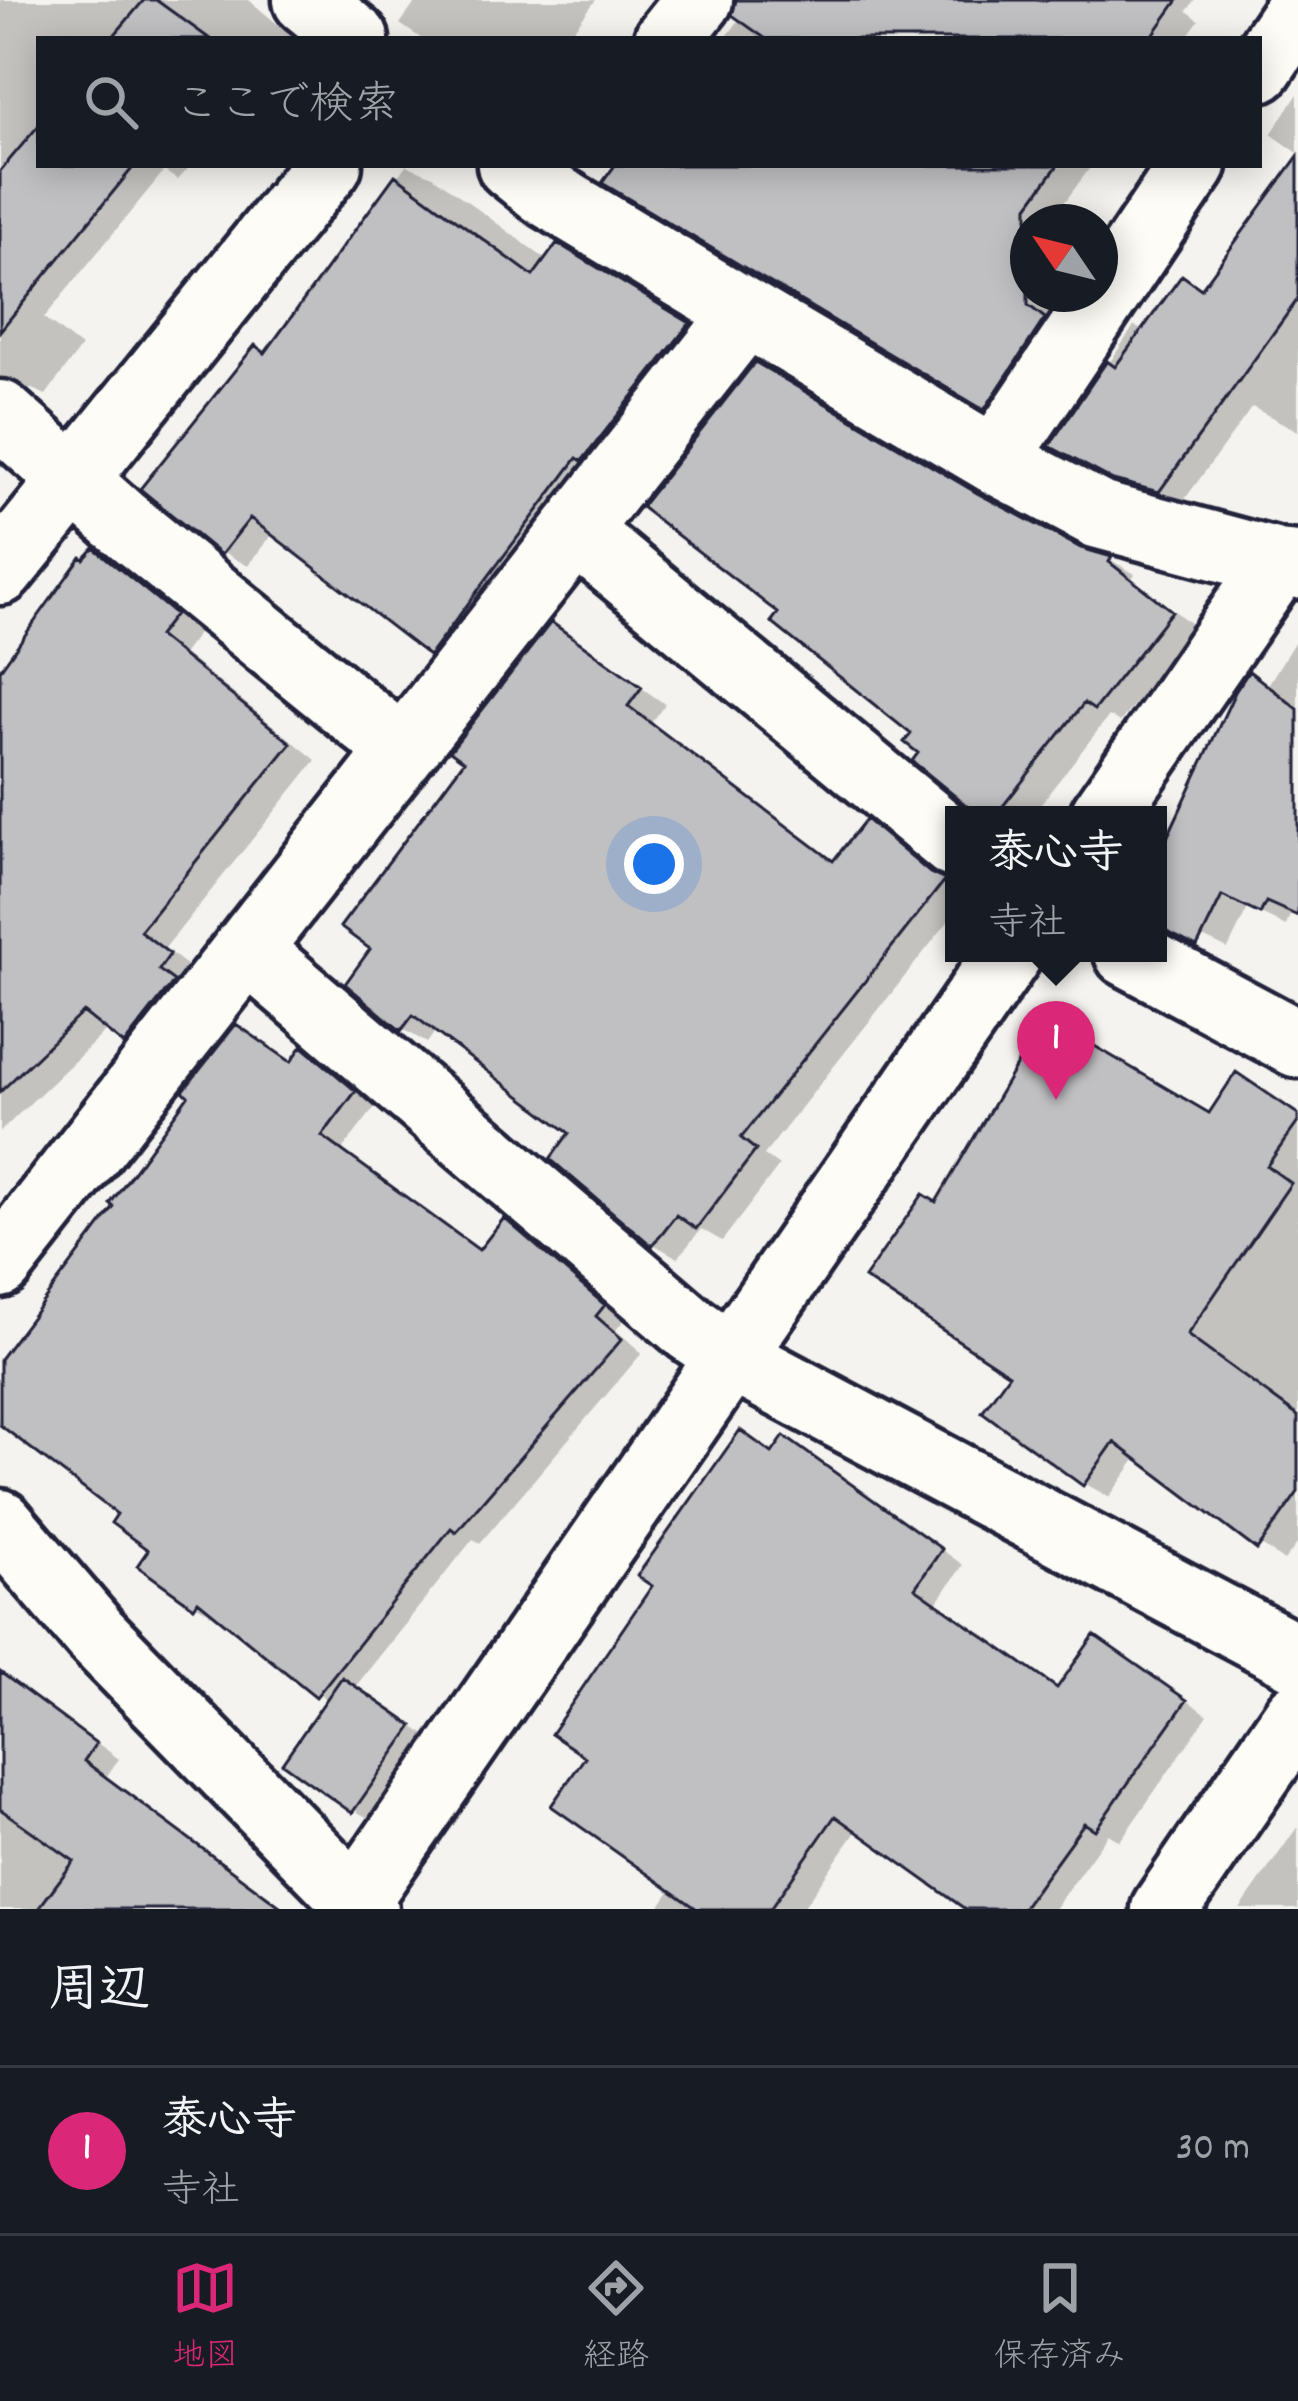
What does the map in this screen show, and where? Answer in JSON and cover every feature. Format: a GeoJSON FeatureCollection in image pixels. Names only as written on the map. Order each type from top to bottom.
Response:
{"type":"FeatureCollection","features":[{"type":"Feature","properties":{"kind":"street"},"geometry":{"type":"LineString","coordinates":[[307,0],[351,36]]}},
{"type":"Feature","properties":{"kind":"street"},"geometry":{"type":"LineString","coordinates":[[670,36],[699,0]]}},
{"type":"Feature","properties":{"kind":"street"},"geometry":{"type":"LineString","coordinates":[[1262,64],[1298,10]]}},
{"type":"Feature","properties":{"kind":"street"},"geometry":{"type":"LineString","coordinates":[[0,571],[326,168]]}},
{"type":"Feature","properties":{"kind":"street"},"geometry":{"type":"LineString","coordinates":[[995,460],[1191,168]]}},
{"type":"Feature","properties":{"kind":"street"},"geometry":{"type":"LineString","coordinates":[[541,174],[746,313],[995,460],[1099,515],[1288,564],[1111,806]]}},
{"type":"Feature","properties":{"kind":"street"},"geometry":{"type":"LineString","coordinates":[[0,1264],[746,313]]}},
{"type":"Feature","properties":{"kind":"street"},"geometry":{"type":"LineString","coordinates":[[0,414],[73,480],[402,751]]}},
{"type":"Feature","properties":{"kind":"street"},"geometry":{"type":"LineString","coordinates":[[575,531],[945,837]]}},
{"type":"Feature","properties":{"kind":"street"},"geometry":{"type":"LineString","coordinates":[[247,949],[691,1329],[731,1357],[1298,1658]]}},
{"type":"Feature","properties":{"kind":"street"},"geometry":{"type":"LineString","coordinates":[[0,1523],[95,1634],[356,1907],[1003,962]]}},
{"type":"Feature","properties":{"kind":"street"},"geometry":{"type":"LineString","coordinates":[[1145,962],[1298,1045]]}},
{"type":"Feature","properties":{"kind":"street"},"geometry":{"type":"LineString","coordinates":[[1165,1909],[1298,1715]]}},
{"type":"Feature","properties":{"kind":"building"},"geometry":{"type":"Polygon","coordinates":[[[144,0],[156,0],[206,36],[114,36],[144,0]]]}},
{"type":"Feature","properties":{"kind":"building"},"geometry":{"type":"Polygon","coordinates":[[[736,0],[1178,0],[1152,36],[762,36],[732,15],[736,0]]]}},
{"type":"Feature","properties":{"kind":"building"},"geometry":{"type":"Polygon","coordinates":[[[36,129],[36,168],[133,168],[0,331],[0,171],[36,129]]]}},
{"type":"Feature","properties":{"kind":"building"},"geometry":{"type":"Polygon","coordinates":[[[1298,156],[1298,299],[1159,492],[1113,480],[1049,446],[1107,361],[1115,367],[1182,275],[1201,289],[1298,156]]]}},
{"type":"Feature","properties":{"kind":"building"},"geometry":{"type":"Polygon","coordinates":[[[613,168],[1056,168],[1029,204],[1010,204],[1010,312],[1037,312],[1045,318],[984,410],[602,183],[613,168]]]}},
{"type":"Feature","properties":{"kind":"building"},"geometry":{"type":"Polygon","coordinates":[[[395,175],[533,276],[557,243],[690,323],[582,461],[577,458],[429,656],[250,518],[221,555],[140,489],[255,345],[265,353],[395,175]]]}},
{"type":"Feature","properties":{"kind":"building"},"geometry":{"type":"Polygon","coordinates":[[[755,362],[977,493],[1081,548],[1112,557],[1109,562],[1172,611],[1094,710],[1084,703],[1003,806],[967,806],[912,761],[918,753],[904,742],[911,734],[771,622],[778,613],[641,507],[755,362]]]}},
{"type":"Feature","properties":{"kind":"building"},"geometry":{"type":"Polygon","coordinates":[[[94,548],[175,614],[158,636],[291,743],[140,931],[170,954],[159,970],[174,981],[124,1045],[83,1012],[0,1092],[0,670],[81,557],[94,548]]]}},
{"type":"Feature","properties":{"kind":"building"},"geometry":{"type":"Polygon","coordinates":[[[551,622],[642,687],[628,706],[833,861],[866,819],[930,873],[945,880],[741,1138],[756,1150],[696,1229],[676,1215],[652,1246],[550,1159],[569,1133],[413,1015],[401,1031],[345,984],[370,949],[340,927],[464,761],[450,751],[551,622]]]}},
{"type":"Feature","properties":{"kind":"building"},"geometry":{"type":"Polygon","coordinates":[[[1249,671],[1298,709],[1298,916],[1266,902],[1260,914],[1222,896],[1197,947],[1167,932],[1167,838],[1249,671]]]}},
{"type":"Feature","properties":{"kind":"building"},"geometry":{"type":"Polygon","coordinates":[[[1045,1017],[1209,1113],[1236,1072],[1298,1114],[1298,1122],[1267,1166],[1291,1183],[1187,1335],[1298,1416],[1298,1492],[1257,1550],[1114,1442],[1083,1486],[982,1412],[1009,1374],[864,1278],[923,1194],[936,1202],[1045,1017]]]}},
{"type":"Feature","properties":{"kind":"building"},"geometry":{"type":"Polygon","coordinates":[[[236,1024],[291,1062],[302,1046],[356,1091],[322,1136],[479,1250],[504,1218],[605,1305],[596,1316],[622,1339],[456,1532],[451,1528],[316,1697],[198,1601],[194,1607],[137,1566],[148,1550],[111,1523],[117,1514],[0,1425],[0,1359],[114,1207],[110,1204],[188,1096],[183,1091],[236,1024]]]}},
{"type":"Feature","properties":{"kind":"building"},"geometry":{"type":"Polygon","coordinates":[[[740,1430],[772,1453],[784,1436],[942,1549],[915,1588],[1057,1688],[1094,1635],[1187,1700],[1095,1830],[1084,1823],[1022,1909],[965,1909],[835,1816],[770,1909],[697,1909],[551,1806],[585,1757],[551,1734],[652,1586],[637,1576],[740,1430]]]}},
{"type":"Feature","properties":{"kind":"building"},"geometry":{"type":"Polygon","coordinates":[[[0,1672],[96,1743],[84,1761],[284,1909],[38,1909],[74,1861],[0,1809],[0,1672]]]}},
{"type":"Feature","properties":{"kind":"building"},"geometry":{"type":"Polygon","coordinates":[[[342,1677],[413,1726],[352,1813],[282,1763],[342,1677]]]}},
{"type":"Feature","properties":{"kind":"place","name":"泰心寺"},"geometry":{"type":"Point","coordinates":[1056,1100]}}]}
